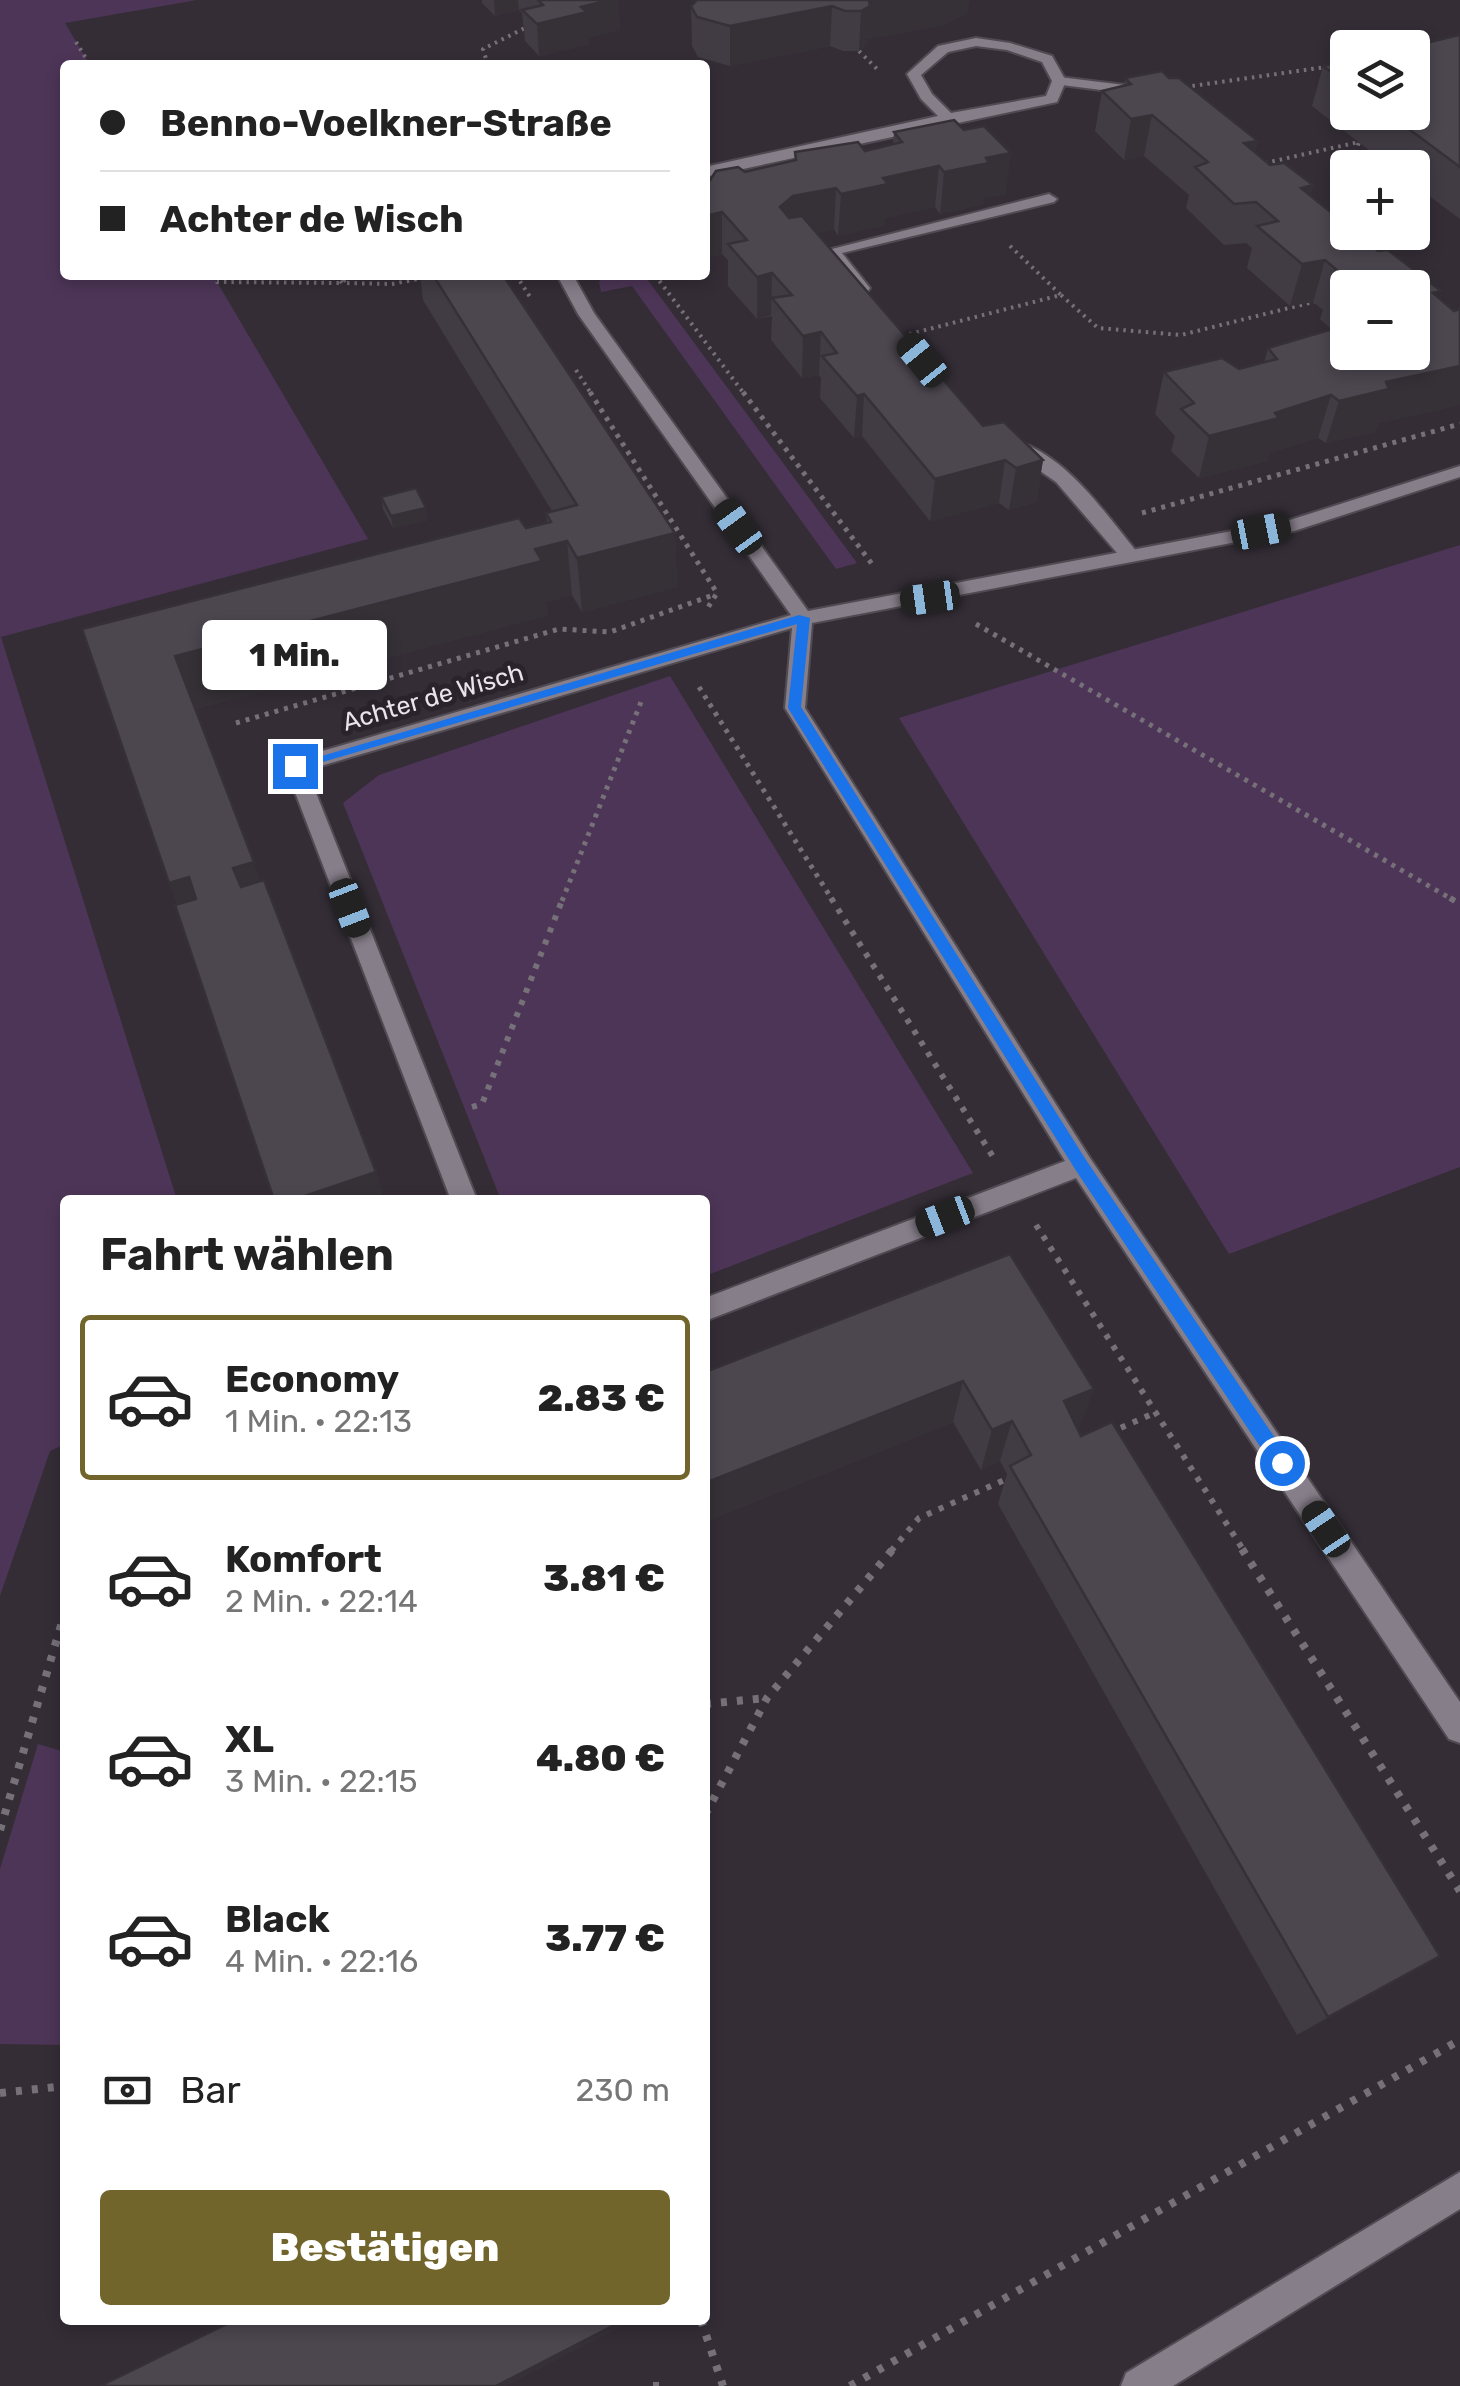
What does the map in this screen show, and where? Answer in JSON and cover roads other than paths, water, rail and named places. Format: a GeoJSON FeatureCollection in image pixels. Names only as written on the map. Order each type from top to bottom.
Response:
{"type":"FeatureCollection","features":[{"type":"Feature","properties":{"kind":"street"},"geometry":{"type":"LineString","coordinates":[[710,171],[948,118],[1052,100],[1059,81],[1047,59],[1010,45],[964,41],[931,52],[914,74],[926,96],[948,118]]}},
{"type":"Feature","properties":{"kind":"street"},"geometry":{"type":"LineString","coordinates":[[1059,81],[1159,94]]}},
{"type":"Feature","properties":{"kind":"street"},"geometry":{"type":"LineString","coordinates":[[902,336],[832,251],[1049,199]]}},
{"type":"Feature","properties":{"kind":"street"},"geometry":{"type":"LineString","coordinates":[[568,280],[586,314],[804,618],[794,708],[1081,1165],[1460,1728]]}},
{"type":"Feature","properties":{"kind":"street"},"geometry":{"type":"LineString","coordinates":[[998,438],[1033,452],[1130,556]]}},
{"type":"Feature","properties":{"kind":"street","name":"Achter de Wisch"},"geometry":{"type":"LineString","coordinates":[[462,1195],[295,766],[683,662],[804,618],[930,598],[1294,525],[1460,471]]}},
{"type":"Feature","properties":{"kind":"street"},"geometry":{"type":"LineString","coordinates":[[710,1308],[1081,1165]]}},
{"type":"Feature","properties":{"kind":"street"},"geometry":{"type":"LineString","coordinates":[[1138,2386],[1460,2189]]}}]}
